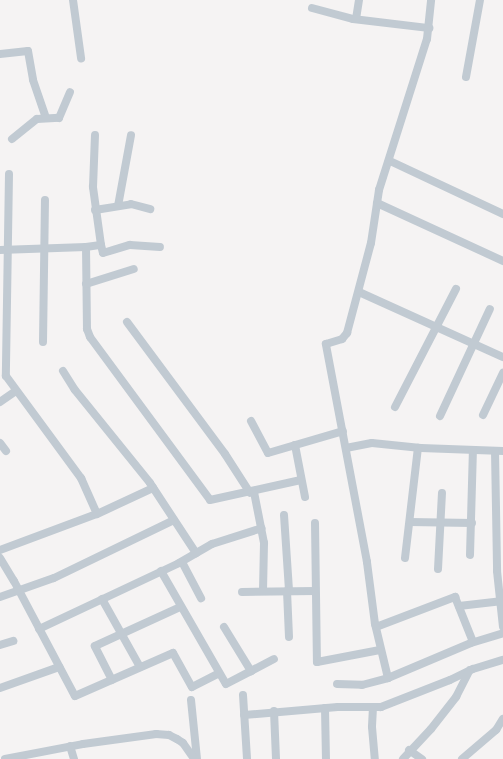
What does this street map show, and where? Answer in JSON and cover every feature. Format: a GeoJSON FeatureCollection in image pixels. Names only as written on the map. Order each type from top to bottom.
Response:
{"type":"FeatureCollection","features":[{"type":"Feature","properties":{"kind":"street"},"geometry":{"type":"LineString","coordinates":[[73,0],[81,58]]}},
{"type":"Feature","properties":{"kind":"street"},"geometry":{"type":"LineString","coordinates":[[356,19],[359,0]]}},
{"type":"Feature","properties":{"kind":"street"},"geometry":{"type":"LineString","coordinates":[[388,678],[380,650],[343,431],[326,344],[342,339],[347,333],[371,244],[379,190],[390,161],[407,98],[427,39],[432,0]]}},
{"type":"Feature","properties":{"kind":"street"},"geometry":{"type":"LineString","coordinates":[[466,77],[480,0]]}},
{"type":"Feature","properties":{"kind":"street"},"geometry":{"type":"LineString","coordinates":[[312,8],[356,19],[429,28]]}},
{"type":"Feature","properties":{"kind":"street"},"geometry":{"type":"LineString","coordinates":[[0,54],[28,51],[33,80],[46,118]]}},
{"type":"Feature","properties":{"kind":"street"},"geometry":{"type":"LineString","coordinates":[[12,139],[32,122],[46,118],[59,118],[70,92]]}},
{"type":"Feature","properties":{"kind":"street"},"geometry":{"type":"LineString","coordinates":[[95,135],[93,187],[95,210],[103,252],[130,245],[160,247]]}},
{"type":"Feature","properties":{"kind":"street"},"geometry":{"type":"LineString","coordinates":[[118,206],[131,135]]}},
{"type":"Feature","properties":{"kind":"street"},"geometry":{"type":"LineString","coordinates":[[390,161],[503,214]]}},
{"type":"Feature","properties":{"kind":"street"},"geometry":{"type":"LineString","coordinates":[[9,174],[4,250],[6,376],[81,478],[98,514]]}},
{"type":"Feature","properties":{"kind":"street"},"geometry":{"type":"LineString","coordinates":[[43,342],[46,248],[45,200]]}},
{"type":"Feature","properties":{"kind":"street"},"geometry":{"type":"LineString","coordinates":[[377,203],[503,261]]}},
{"type":"Feature","properties":{"kind":"street"},"geometry":{"type":"LineString","coordinates":[[95,210],[137,205],[150,209]]}},
{"type":"Feature","properties":{"kind":"street"},"geometry":{"type":"LineString","coordinates":[[4,250],[101,245]]}},
{"type":"Feature","properties":{"kind":"street"},"geometry":{"type":"LineString","coordinates":[[86,247],[87,329],[90,337],[210,500],[252,493],[301,480]]}},
{"type":"Feature","properties":{"kind":"street"},"geometry":{"type":"LineString","coordinates":[[86,284],[134,269]]}},
{"type":"Feature","properties":{"kind":"street"},"geometry":{"type":"LineString","coordinates":[[395,407],[456,289]]}},
{"type":"Feature","properties":{"kind":"street"},"geometry":{"type":"LineString","coordinates":[[359,292],[503,357]]}},
{"type":"Feature","properties":{"kind":"street"},"geometry":{"type":"LineString","coordinates":[[440,416],[490,309]]}},
{"type":"Feature","properties":{"kind":"street"},"geometry":{"type":"LineString","coordinates":[[126,322],[220,447],[252,493],[262,528],[264,543],[263,590]]}},
{"type":"Feature","properties":{"kind":"street"},"geometry":{"type":"LineString","coordinates":[[63,371],[75,390],[154,488],[196,553]]}},
{"type":"Feature","properties":{"kind":"street"},"geometry":{"type":"LineString","coordinates":[[483,415],[503,373]]}},
{"type":"Feature","properties":{"kind":"street"},"geometry":{"type":"LineString","coordinates":[[0,402],[16,391]]}},
{"type":"Feature","properties":{"kind":"street"},"geometry":{"type":"LineString","coordinates":[[251,420],[268,453],[343,431]]}},
{"type":"Feature","properties":{"kind":"street"},"geometry":{"type":"LineString","coordinates":[[0,443],[6,452]]}},
{"type":"Feature","properties":{"kind":"street"},"geometry":{"type":"LineString","coordinates":[[346,448],[372,444],[499,451],[503,627]]}},
{"type":"Feature","properties":{"kind":"street"},"geometry":{"type":"LineString","coordinates":[[295,445],[305,497]]}},
{"type":"Feature","properties":{"kind":"street"},"geometry":{"type":"LineString","coordinates":[[406,558],[418,448]]}},
{"type":"Feature","properties":{"kind":"street"},"geometry":{"type":"LineString","coordinates":[[470,555],[473,450]]}},
{"type":"Feature","properties":{"kind":"street"},"geometry":{"type":"LineString","coordinates":[[0,550],[98,514],[154,488]]}},
{"type":"Feature","properties":{"kind":"street"},"geometry":{"type":"LineString","coordinates":[[438,570],[442,523],[442,494]]}},
{"type":"Feature","properties":{"kind":"street"},"geometry":{"type":"LineString","coordinates":[[284,515],[289,637]]}},
{"type":"Feature","properties":{"kind":"street"},"geometry":{"type":"LineString","coordinates":[[0,597],[62,574],[174,520]]}},
{"type":"Feature","properties":{"kind":"street"},"geometry":{"type":"LineString","coordinates":[[410,522],[472,523]]}},
{"type":"Feature","properties":{"kind":"street"},"geometry":{"type":"LineString","coordinates":[[315,524],[317,662],[380,650]]}},
{"type":"Feature","properties":{"kind":"street"},"geometry":{"type":"LineString","coordinates":[[39,629],[182,562],[212,544],[262,528]]}},
{"type":"Feature","properties":{"kind":"street"},"geometry":{"type":"LineString","coordinates":[[0,558],[75,696],[173,653],[192,687],[219,673]]}},
{"type":"Feature","properties":{"kind":"street"},"geometry":{"type":"LineString","coordinates":[[182,562],[201,598]]}},
{"type":"Feature","properties":{"kind":"street"},"geometry":{"type":"LineString","coordinates":[[161,571],[226,684],[274,659]]}},
{"type":"Feature","properties":{"kind":"street"},"geometry":{"type":"LineString","coordinates":[[242,592],[263,590],[315,591]]}},
{"type":"Feature","properties":{"kind":"street"},"geometry":{"type":"LineString","coordinates":[[376,627],[453,597],[456,598],[473,642]]}},
{"type":"Feature","properties":{"kind":"street"},"geometry":{"type":"LineString","coordinates":[[102,599],[140,667]]}},
{"type":"Feature","properties":{"kind":"street"},"geometry":{"type":"LineString","coordinates":[[459,606],[502,601]]}},
{"type":"Feature","properties":{"kind":"street"},"geometry":{"type":"LineString","coordinates":[[112,680],[95,646],[180,607]]}},
{"type":"Feature","properties":{"kind":"street"},"geometry":{"type":"LineString","coordinates":[[224,627],[251,671]]}},
{"type":"Feature","properties":{"kind":"street"},"geometry":{"type":"LineString","coordinates":[[337,684],[362,684],[388,678],[473,642],[503,632]]}},
{"type":"Feature","properties":{"kind":"street"},"geometry":{"type":"LineString","coordinates":[[0,645],[13,641]]}},
{"type":"Feature","properties":{"kind":"street"},"geometry":{"type":"LineString","coordinates":[[244,715],[325,708],[380,707],[470,670],[503,660]]}},
{"type":"Feature","properties":{"kind":"street"},"geometry":{"type":"LineString","coordinates":[[0,688],[59,667]]}},
{"type":"Feature","properties":{"kind":"street"},"geometry":{"type":"LineString","coordinates":[[403,759],[409,750],[431,729],[456,697],[470,670]]}},
{"type":"Feature","properties":{"kind":"street"},"geometry":{"type":"LineString","coordinates":[[242,695],[247,759]]}},
{"type":"Feature","properties":{"kind":"street"},"geometry":{"type":"LineString","coordinates":[[191,700],[195,759]]}},
{"type":"Feature","properties":{"kind":"street"},"geometry":{"type":"LineString","coordinates":[[373,707],[372,727],[375,759]]}},
{"type":"Feature","properties":{"kind":"street"},"geometry":{"type":"LineString","coordinates":[[325,708],[326,759]]}},
{"type":"Feature","properties":{"kind":"street"},"geometry":{"type":"LineString","coordinates":[[274,711],[276,759]]}},
{"type":"Feature","properties":{"kind":"street"},"geometry":{"type":"LineString","coordinates":[[462,759],[496,730],[503,719]]}},
{"type":"Feature","properties":{"kind":"street"},"geometry":{"type":"LineString","coordinates":[[5,759],[70,746],[156,734],[169,735],[183,744],[195,759]]}},
{"type":"Feature","properties":{"kind":"street"},"geometry":{"type":"LineString","coordinates":[[70,746],[74,759]]}},
{"type":"Feature","properties":{"kind":"street"},"geometry":{"type":"LineString","coordinates":[[409,750],[422,759]]}}]}
